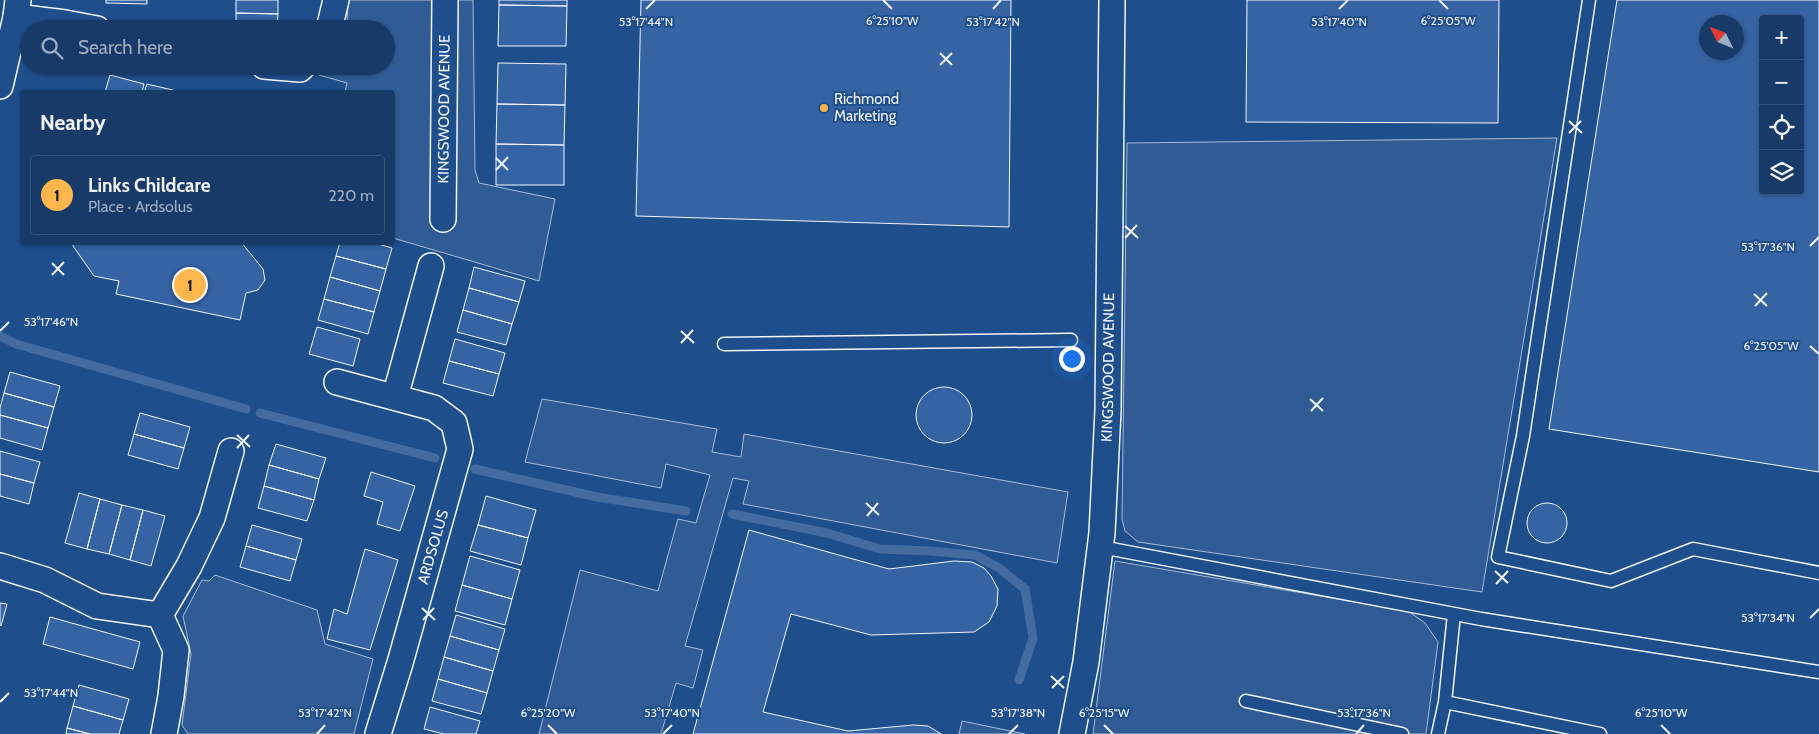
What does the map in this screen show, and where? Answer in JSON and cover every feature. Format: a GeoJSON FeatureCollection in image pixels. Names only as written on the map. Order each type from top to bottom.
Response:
{"type":"FeatureCollection","features":[{"type":"Feature","properties":{"kind":"street"},"geometry":{"type":"LineString","coordinates":[[331,20],[336,0]]}},
{"type":"Feature","properties":{"kind":"street","name":"KINGSWOOD AVENUE"},"geometry":{"type":"LineString","coordinates":[[443,219],[445,0]]}},
{"type":"Feature","properties":{"kind":"street","name":"KINGSWOOD AVENUE"},"geometry":{"type":"LineString","coordinates":[[1072,734],[1086,662],[1101,547],[1108,410],[1112,0]]}},
{"type":"Feature","properties":{"kind":"street"},"geometry":{"type":"LineString","coordinates":[[0,86],[17,9],[55,20]]}},
{"type":"Feature","properties":{"kind":"street"},"geometry":{"type":"LineString","coordinates":[[395,397],[431,266]]}},
{"type":"Feature","properties":{"kind":"street","name":"ARDSOLUS"},"geometry":{"type":"LineString","coordinates":[[337,382],[434,408],[454,424],[460,449],[400,663],[378,734]]}},
{"type":"Feature","properties":{"kind":"street"},"geometry":{"type":"LineString","coordinates":[[160,615],[189,566],[212,518],[231,451]]}},
{"type":"Feature","properties":{"kind":"street"},"geometry":{"type":"LineString","coordinates":[[0,566],[45,580],[97,606],[160,615]]}},
{"type":"Feature","properties":{"kind":"street"},"geometry":{"type":"LineString","coordinates":[[160,615],[176,650],[171,696],[164,734]]}},
{"type":"Feature","properties":{"kind":"lane"},"geometry":{"type":"LineString","coordinates":[[1589,0],[1523,436],[1498,557],[1611,580],[1693,549],[1819,573]]}},
{"type":"Feature","properties":{"kind":"lane"},"geometry":{"type":"LineString","coordinates":[[724,344],[1071,340]]}},
{"type":"Feature","properties":{"kind":"lane"},"geometry":{"type":"LineString","coordinates":[[1101,547],[1454,614],[1819,672]]}},
{"type":"Feature","properties":{"kind":"lane"},"geometry":{"type":"LineString","coordinates":[[1438,734],[1445,702],[1454,614]]}},
{"type":"Feature","properties":{"kind":"lane"},"geometry":{"type":"LineString","coordinates":[[1246,701],[1402,734]]}},
{"type":"Feature","properties":{"kind":"lane"},"geometry":{"type":"LineString","coordinates":[[1445,702],[1600,734]]}},
{"type":"Feature","properties":{"kind":"shaded area"},"geometry":{"type":"Polygon","coordinates":[[[348,0],[473,0],[475,170],[479,183],[555,199],[539,281],[395,239],[395,90],[345,90],[347,83],[319,75],[395,75],[395,20],[347,20],[348,0]]]}},
{"type":"Feature","properties":{"kind":"shaded area"},"geometry":{"type":"Polygon","coordinates":[[[1557,138],[1482,592],[1138,542],[1125,531],[1122,519],[1127,143],[1557,138]]]}},
{"type":"Feature","properties":{"kind":"shaded area"},"geometry":{"type":"Polygon","coordinates":[[[542,399],[717,429],[712,452],[741,457],[744,434],[1068,492],[1057,563],[743,504],[749,481],[733,478],[685,646],[703,650],[693,688],[676,683],[661,734],[539,734],[580,570],[658,591],[678,519],[696,523],[710,475],[666,464],[661,488],[525,462],[542,399]]]}},
{"type":"Feature","properties":{"kind":"shaded area"},"geometry":{"type":"Polygon","coordinates":[[[1115,561],[1408,611],[1425,623],[1438,642],[1426,734],[1093,734],[1115,561]]]}},
{"type":"Feature","properties":{"kind":"shaded area"},"geometry":{"type":"Polygon","coordinates":[[[215,575],[317,610],[325,644],[373,659],[354,734],[188,734],[182,725],[191,654],[183,616],[202,580],[209,581],[215,575]]]}},
{"type":"Feature","properties":{"kind":"shaded area"},"geometry":{"type":"Polygon","coordinates":[[[962,721],[1025,734],[959,734],[962,721]]]}},
{"type":"Feature","properties":{"kind":"building"},"geometry":{"type":"Polygon","coordinates":[[[106,0],[147,0],[147,4],[106,3],[106,0]]]}},
{"type":"Feature","properties":{"kind":"building"},"geometry":{"type":"Polygon","coordinates":[[[236,0],[278,0],[278,14],[236,13],[236,0]]]}},
{"type":"Feature","properties":{"kind":"building"},"geometry":{"type":"Polygon","coordinates":[[[499,0],[567,0],[567,6],[499,5],[499,0]]]}},
{"type":"Feature","properties":{"kind":"building","name":"Richmond Marketing"},"geometry":{"type":"Polygon","coordinates":[[[641,0],[1011,0],[1009,227],[636,216],[641,0]]]}},
{"type":"Feature","properties":{"kind":"building"},"geometry":{"type":"Polygon","coordinates":[[[1247,0],[1499,0],[1498,123],[1246,122],[1247,0]]]}},
{"type":"Feature","properties":{"kind":"building"},"geometry":{"type":"Polygon","coordinates":[[[1617,0],[1819,0],[1819,472],[1549,429],[1617,0]]]}},
{"type":"Feature","properties":{"kind":"building"},"geometry":{"type":"Polygon","coordinates":[[[499,5],[567,6],[566,46],[498,46],[499,5]]]}},
{"type":"Feature","properties":{"kind":"building"},"geometry":{"type":"Polygon","coordinates":[[[236,13],[278,14],[278,20],[236,20],[236,13]]]}},
{"type":"Feature","properties":{"kind":"building"},"geometry":{"type":"Polygon","coordinates":[[[498,63],[566,64],[565,105],[497,104],[498,63]]]}},
{"type":"Feature","properties":{"kind":"building"},"geometry":{"type":"Polygon","coordinates":[[[110,75],[144,84],[142,90],[106,90],[110,75]]]}},
{"type":"Feature","properties":{"kind":"building"},"geometry":{"type":"Polygon","coordinates":[[[147,84],[172,90],[145,90],[147,84]]]}},
{"type":"Feature","properties":{"kind":"building"},"geometry":{"type":"Polygon","coordinates":[[[497,104],[565,105],[564,145],[496,144],[497,104]]]}},
{"type":"Feature","properties":{"kind":"building"},"geometry":{"type":"Polygon","coordinates":[[[496,144],[564,145],[564,185],[496,185],[496,144]]]}},
{"type":"Feature","properties":{"kind":"building"},"geometry":{"type":"Polygon","coordinates":[[[243,245],[263,269],[265,280],[258,290],[246,293],[240,320],[116,294],[119,281],[94,276],[73,246],[243,245]]]}},
{"type":"Feature","properties":{"kind":"building"},"geometry":{"type":"Polygon","coordinates":[[[339,245],[382,245],[392,248],[386,269],[336,256],[339,245]]]}},
{"type":"Feature","properties":{"kind":"building"},"geometry":{"type":"Polygon","coordinates":[[[336,256],[386,269],[380,291],[330,277],[336,256]]]}},
{"type":"Feature","properties":{"kind":"building"},"geometry":{"type":"Polygon","coordinates":[[[474,267],[525,281],[519,302],[469,288],[474,267]]]}},
{"type":"Feature","properties":{"kind":"building"},"geometry":{"type":"Polygon","coordinates":[[[330,277],[380,291],[374,312],[324,299],[330,277]]]}},
{"type":"Feature","properties":{"kind":"building"},"geometry":{"type":"Polygon","coordinates":[[[469,288],[519,302],[512,324],[463,310],[469,288]]]}},
{"type":"Feature","properties":{"kind":"building"},"geometry":{"type":"Polygon","coordinates":[[[324,299],[374,312],[368,334],[318,320],[324,299]]]}},
{"type":"Feature","properties":{"kind":"building"},"geometry":{"type":"Polygon","coordinates":[[[463,310],[512,324],[506,345],[457,332],[463,310]]]}},
{"type":"Feature","properties":{"kind":"building"},"geometry":{"type":"Polygon","coordinates":[[[317,327],[360,339],[353,366],[309,354],[317,327]]]}},
{"type":"Feature","properties":{"kind":"building"},"geometry":{"type":"Polygon","coordinates":[[[455,339],[505,353],[499,374],[449,361],[455,339]]]}},
{"type":"Feature","properties":{"kind":"building"},"geometry":{"type":"Polygon","coordinates":[[[449,361],[499,374],[493,396],[443,383],[449,361]]]}},
{"type":"Feature","properties":{"kind":"building"},"geometry":{"type":"Polygon","coordinates":[[[10,372],[60,386],[54,407],[4,393],[10,372]]]}},
{"type":"Feature","properties":{"kind":"building"},"geometry":{"type":"Polygon","coordinates":[[[944,387],[955,389],[964,395],[970,404],[972,415],[970,426],[964,435],[955,441],[944,443],[933,441],[924,435],[918,426],[916,415],[918,404],[924,395],[933,389],[944,387]]]}},
{"type":"Feature","properties":{"kind":"building"},"geometry":{"type":"Polygon","coordinates":[[[4,393],[54,407],[48,428],[0,415],[4,393]]]}},
{"type":"Feature","properties":{"kind":"building"},"geometry":{"type":"Polygon","coordinates":[[[140,413],[190,427],[184,448],[134,434],[140,413]]]}},
{"type":"Feature","properties":{"kind":"building"},"geometry":{"type":"Polygon","coordinates":[[[0,415],[48,428],[42,450],[0,438],[0,415]]]}},
{"type":"Feature","properties":{"kind":"building"},"geometry":{"type":"Polygon","coordinates":[[[134,434],[184,448],[178,469],[128,455],[134,434]]]}},
{"type":"Feature","properties":{"kind":"building"},"geometry":{"type":"Polygon","coordinates":[[[276,444],[326,458],[319,479],[269,465],[276,444]]]}},
{"type":"Feature","properties":{"kind":"building"},"geometry":{"type":"Polygon","coordinates":[[[0,451],[40,462],[34,483],[0,474],[0,451]]]}},
{"type":"Feature","properties":{"kind":"building"},"geometry":{"type":"Polygon","coordinates":[[[269,465],[319,479],[314,500],[264,486],[269,465]]]}},
{"type":"Feature","properties":{"kind":"building"},"geometry":{"type":"Polygon","coordinates":[[[371,472],[415,486],[400,531],[377,524],[383,502],[364,496],[371,472]]]}},
{"type":"Feature","properties":{"kind":"building"},"geometry":{"type":"Polygon","coordinates":[[[0,474],[34,483],[29,504],[0,496],[0,474]]]}},
{"type":"Feature","properties":{"kind":"building"},"geometry":{"type":"Polygon","coordinates":[[[264,486],[314,500],[307,521],[258,508],[264,486]]]}},
{"type":"Feature","properties":{"kind":"building"},"geometry":{"type":"Polygon","coordinates":[[[79,493],[100,499],[87,549],[65,543],[79,493]]]}},
{"type":"Feature","properties":{"kind":"building"},"geometry":{"type":"Polygon","coordinates":[[[486,496],[536,510],[528,538],[478,525],[486,496]]]}},
{"type":"Feature","properties":{"kind":"building"},"geometry":{"type":"Polygon","coordinates":[[[100,499],[122,505],[109,554],[87,549],[100,499]]]}},
{"type":"Feature","properties":{"kind":"building"},"geometry":{"type":"Polygon","coordinates":[[[1551,503],[1558,506],[1564,512],[1567,523],[1566,531],[1558,540],[1551,543],[1543,543],[1536,540],[1528,531],[1527,519],[1530,512],[1539,504],[1551,503]]]}},
{"type":"Feature","properties":{"kind":"building"},"geometry":{"type":"Polygon","coordinates":[[[122,505],[143,510],[130,560],[109,554],[122,505]]]}},
{"type":"Feature","properties":{"kind":"building"},"geometry":{"type":"Polygon","coordinates":[[[143,510],[165,516],[151,566],[130,560],[143,510]]]}},
{"type":"Feature","properties":{"kind":"building"},"geometry":{"type":"Polygon","coordinates":[[[252,525],[302,539],[296,560],[246,546],[252,525]]]}},
{"type":"Feature","properties":{"kind":"building"},"geometry":{"type":"Polygon","coordinates":[[[478,525],[528,538],[521,565],[470,551],[478,525]]]}},
{"type":"Feature","properties":{"kind":"building"},"geometry":{"type":"Polygon","coordinates":[[[749,530],[889,569],[954,561],[972,562],[984,568],[998,589],[997,606],[989,622],[974,632],[871,635],[791,614],[763,712],[848,731],[913,725],[928,726],[941,734],[693,734],[749,530]]]}},
{"type":"Feature","properties":{"kind":"building"},"geometry":{"type":"Polygon","coordinates":[[[246,546],[296,560],[290,581],[240,567],[246,546]]]}},
{"type":"Feature","properties":{"kind":"building"},"geometry":{"type":"Polygon","coordinates":[[[365,549],[398,560],[370,650],[327,639],[334,609],[347,614],[365,549]]]}},
{"type":"Feature","properties":{"kind":"building"},"geometry":{"type":"Polygon","coordinates":[[[470,556],[520,570],[512,599],[462,585],[470,556]]]}},
{"type":"Feature","properties":{"kind":"building"},"geometry":{"type":"Polygon","coordinates":[[[462,585],[512,599],[505,625],[455,611],[462,585]]]}},
{"type":"Feature","properties":{"kind":"building"},"geometry":{"type":"Polygon","coordinates":[[[0,603],[7,604],[1,626],[0,625],[0,603]]]}},
{"type":"Feature","properties":{"kind":"building"},"geometry":{"type":"Polygon","coordinates":[[[456,615],[505,629],[499,650],[450,636],[456,615]]]}},
{"type":"Feature","properties":{"kind":"building"},"geometry":{"type":"Polygon","coordinates":[[[50,617],[140,642],[133,669],[43,644],[50,617]]]}},
{"type":"Feature","properties":{"kind":"building"},"geometry":{"type":"Polygon","coordinates":[[[450,636],[499,650],[493,671],[444,657],[450,636]]]}},
{"type":"Feature","properties":{"kind":"building"},"geometry":{"type":"Polygon","coordinates":[[[444,657],[493,671],[487,693],[438,679],[444,657]]]}},
{"type":"Feature","properties":{"kind":"building"},"geometry":{"type":"Polygon","coordinates":[[[438,679],[487,693],[481,714],[432,701],[438,679]]]}},
{"type":"Feature","properties":{"kind":"building"},"geometry":{"type":"Polygon","coordinates":[[[79,685],[129,699],[123,720],[73,706],[79,685]]]}},
{"type":"Feature","properties":{"kind":"building"},"geometry":{"type":"Polygon","coordinates":[[[73,706],[123,720],[119,734],[90,734],[67,728],[73,706]]]}},
{"type":"Feature","properties":{"kind":"building"},"geometry":{"type":"Polygon","coordinates":[[[430,707],[480,721],[476,734],[444,734],[424,729],[430,707]]]}},
{"type":"Feature","properties":{"kind":"building"},"geometry":{"type":"Polygon","coordinates":[[[67,728],[90,734],[66,734],[67,728]]]}},
{"type":"Feature","properties":{"kind":"waterway"},"geometry":{"type":"LineString","coordinates":[[0,336],[16,344],[246,409]]}},
{"type":"Feature","properties":{"kind":"waterway"},"geometry":{"type":"LineString","coordinates":[[260,413],[435,458]]}},
{"type":"Feature","properties":{"kind":"waterway"},"geometry":{"type":"LineString","coordinates":[[475,469],[597,497],[686,511]]}},
{"type":"Feature","properties":{"kind":"waterway"},"geometry":{"type":"LineString","coordinates":[[732,514],[827,533],[880,549],[975,555],[999,568],[1025,589],[1033,638],[1019,680]]}},
{"type":"Feature","properties":{"kind":"place","name":"Richmond Marketing"},"geometry":{"type":"Point","coordinates":[824,108]}},
{"type":"Feature","properties":{"kind":"place","name":"Links Childcare"},"geometry":{"type":"Point","coordinates":[190,285]}}]}
